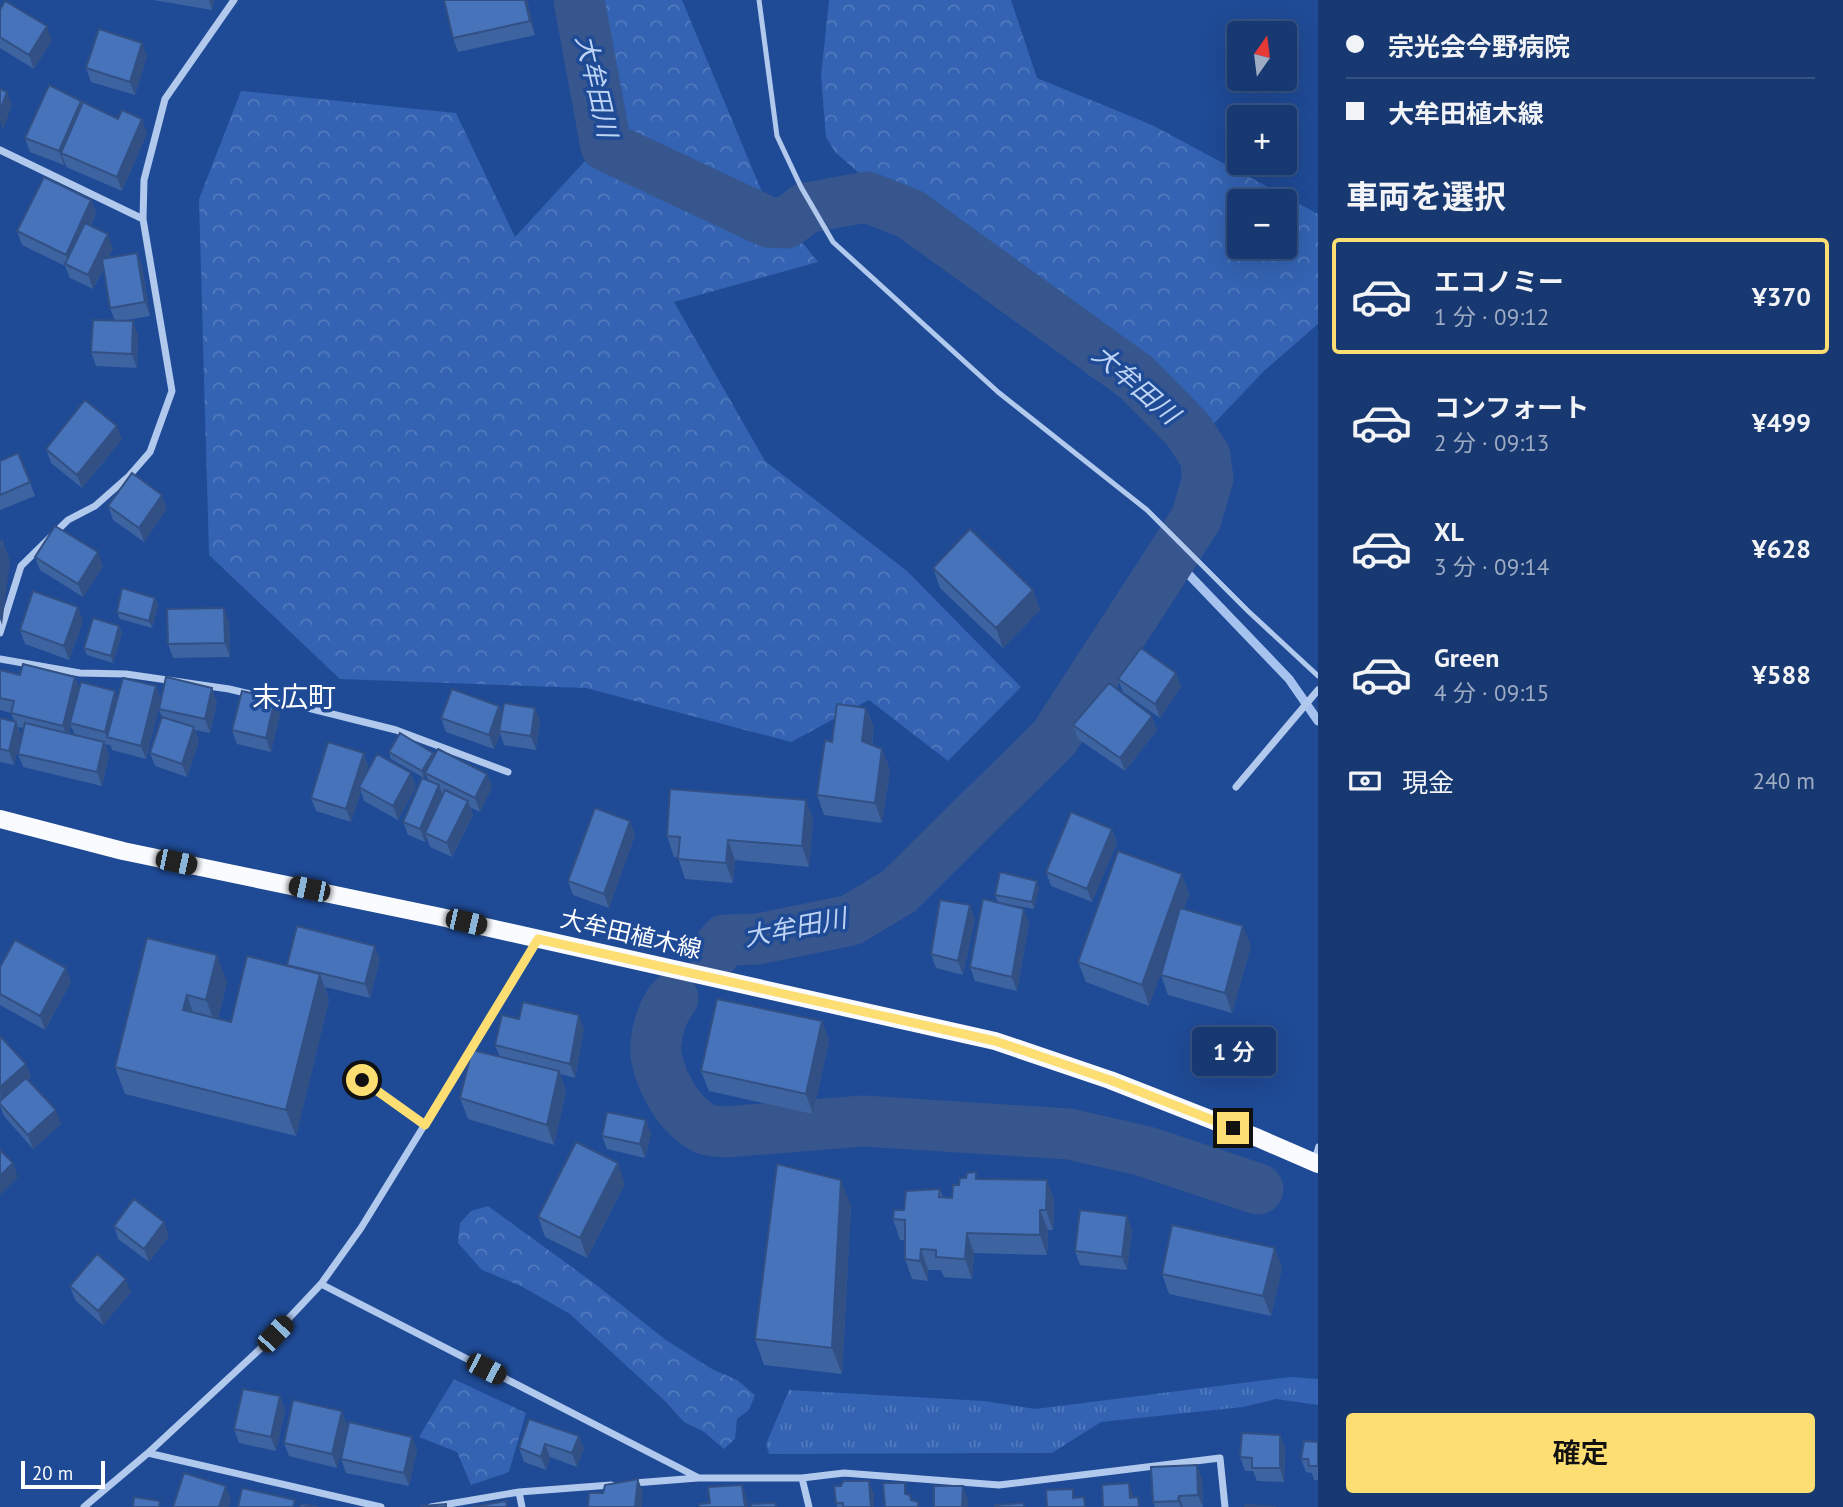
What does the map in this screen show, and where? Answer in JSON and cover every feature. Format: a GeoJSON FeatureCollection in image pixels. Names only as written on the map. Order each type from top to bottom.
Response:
{"type":"FeatureCollection","features":[{"type":"Feature","properties":{"kind":"main road","name":"大牟田植木線"},"geometry":{"type":"LineString","coordinates":[[0,819],[123,851],[538,939],[995,1041],[1110,1080],[1317,1160]]}},
{"type":"Feature","properties":{"kind":"street"},"geometry":{"type":"LineString","coordinates":[[0,633],[21,566],[68,520],[95,506],[150,452],[172,391],[143,219],[144,180],[165,99],[234,0]]}},
{"type":"Feature","properties":{"kind":"street"},"geometry":{"type":"LineString","coordinates":[[0,150],[143,219]]}},
{"type":"Feature","properties":{"kind":"street"},"geometry":{"type":"LineString","coordinates":[[0,659],[80,673],[126,674],[229,689],[396,730],[508,772]]}},
{"type":"Feature","properties":{"kind":"street"},"geometry":{"type":"LineString","coordinates":[[1236,787],[1318,690]]}},
{"type":"Feature","properties":{"kind":"street"},"geometry":{"type":"LineString","coordinates":[[84,1507],[148,1453],[259,1350],[321,1284],[361,1228],[538,939]]}},
{"type":"Feature","properties":{"kind":"street"},"geometry":{"type":"LineString","coordinates":[[321,1284],[699,1478]]}},
{"type":"Feature","properties":{"kind":"street"},"geometry":{"type":"LineString","coordinates":[[148,1453],[381,1507]]}},
{"type":"Feature","properties":{"kind":"street"},"geometry":{"type":"LineString","coordinates":[[630,1483],[699,1478],[802,1478],[844,1473],[999,1485],[1220,1458],[1225,1507]]}},
{"type":"Feature","properties":{"kind":"street"},"geometry":{"type":"LineString","coordinates":[[802,1478],[809,1507]]}},
{"type":"Feature","properties":{"kind":"street"},"geometry":{"type":"LineString","coordinates":[[431,1507],[519,1492],[616,1484]]}},
{"type":"Feature","properties":{"kind":"street"},"geometry":{"type":"LineString","coordinates":[[519,1492],[522,1507]]}},
{"type":"Feature","properties":{"kind":"lane"},"geometry":{"type":"LineString","coordinates":[[759,0],[777,136],[801,187],[833,242],[998,392],[1147,510],[1248,611],[1318,676]]}},
{"type":"Feature","properties":{"kind":"lane"},"geometry":{"type":"LineString","coordinates":[[362,1080],[425,1125]]}},
{"type":"Feature","properties":{"kind":"green space"},"geometry":{"type":"Polygon","coordinates":[[[595,0],[682,0],[762,192],[818,262],[674,302],[765,461],[907,571],[1021,687],[948,761],[869,700],[791,742],[586,688],[340,679],[209,555],[199,199],[241,91],[456,113],[515,237],[619,124],[595,0]]]}},
{"type":"Feature","properties":{"kind":"green space"},"geometry":{"type":"Polygon","coordinates":[[[829,0],[1011,0],[1037,78],[1152,125],[1227,165],[1227,175],[1245,175],[1271,189],[1227,189],[1227,259],[1297,259],[1297,203],[1318,214],[1318,324],[1264,371],[1204,434],[1090,376],[835,152],[826,137],[821,76],[829,0]]]}},
{"type":"Feature","properties":{"kind":"green space"},"geometry":{"type":"Polygon","coordinates":[[[488,1206],[666,1340],[712,1369],[737,1380],[755,1395],[749,1410],[737,1419],[735,1439],[724,1449],[704,1432],[684,1422],[666,1402],[570,1314],[521,1286],[482,1270],[458,1243],[460,1223],[471,1211],[488,1206]]]}},
{"type":"Feature","properties":{"kind":"green space"},"geometry":{"type":"Polygon","coordinates":[[[1290,1377],[1318,1379],[1318,1405],[1276,1399],[1243,1407],[1101,1422],[1052,1453],[769,1454],[766,1444],[789,1390],[984,1401],[1035,1409],[1290,1377]]]}},
{"type":"Feature","properties":{"kind":"green space"},"geometry":{"type":"Polygon","coordinates":[[[454,1379],[526,1413],[509,1472],[471,1485],[457,1452],[419,1437],[454,1379]]]}},
{"type":"Feature","properties":{"kind":"building"},"geometry":{"type":"Polygon","coordinates":[[[444,0],[525,0],[530,21],[453,38],[444,0]]]}},
{"type":"Feature","properties":{"kind":"building"},"geometry":{"type":"Polygon","coordinates":[[[5,1],[47,26],[29,55],[0,37],[0,10],[5,1]]]}},
{"type":"Feature","properties":{"kind":"building"},"geometry":{"type":"Polygon","coordinates":[[[99,29],[142,43],[130,82],[86,68],[99,29]]]}},
{"type":"Feature","properties":{"kind":"building"},"geometry":{"type":"Polygon","coordinates":[[[49,85],[81,101],[59,151],[25,138],[49,85]]]}},
{"type":"Feature","properties":{"kind":"building"},"geometry":{"type":"Polygon","coordinates":[[[0,89],[7,92],[0,111],[0,89]]]}},
{"type":"Feature","properties":{"kind":"building"},"geometry":{"type":"Polygon","coordinates":[[[83,102],[118,119],[122,110],[142,119],[117,177],[61,153],[83,102]]]}},
{"type":"Feature","properties":{"kind":"building"},"geometry":{"type":"Polygon","coordinates":[[[44,177],[91,200],[66,255],[17,231],[44,177]]]}},
{"type":"Feature","properties":{"kind":"building"},"geometry":{"type":"Polygon","coordinates":[[[85,223],[108,234],[88,275],[65,264],[85,223]]]}},
{"type":"Feature","properties":{"kind":"building"},"geometry":{"type":"Polygon","coordinates":[[[137,253],[145,302],[110,308],[102,259],[137,253]]]}},
{"type":"Feature","properties":{"kind":"building"},"geometry":{"type":"Polygon","coordinates":[[[93,320],[133,321],[132,354],[91,352],[93,320]]]}},
{"type":"Feature","properties":{"kind":"building"},"geometry":{"type":"Polygon","coordinates":[[[85,400],[117,426],[77,475],[46,449],[85,400]]]}},
{"type":"Feature","properties":{"kind":"building"},"geometry":{"type":"Polygon","coordinates":[[[18,453],[30,482],[0,495],[0,461],[18,453]]]}},
{"type":"Feature","properties":{"kind":"building"},"geometry":{"type":"Polygon","coordinates":[[[132,473],[162,495],[139,528],[108,506],[132,473]]]}},
{"type":"Feature","properties":{"kind":"building"},"geometry":{"type":"Polygon","coordinates":[[[55,526],[98,552],[78,584],[35,557],[55,526]]]}},
{"type":"Feature","properties":{"kind":"building"},"geometry":{"type":"Polygon","coordinates":[[[970,529],[1033,590],[996,628],[933,568],[970,529]]]}},
{"type":"Feature","properties":{"kind":"building"},"geometry":{"type":"Polygon","coordinates":[[[0,541],[3,541],[0,564],[0,541]]]}},
{"type":"Feature","properties":{"kind":"building"},"geometry":{"type":"Polygon","coordinates":[[[122,588],[155,598],[149,621],[117,612],[122,588]]]}},
{"type":"Feature","properties":{"kind":"building"},"geometry":{"type":"Polygon","coordinates":[[[33,591],[78,607],[64,646],[20,630],[33,591]]]}},
{"type":"Feature","properties":{"kind":"building"},"geometry":{"type":"Polygon","coordinates":[[[224,608],[225,643],[168,644],[167,609],[224,608]]]}},
{"type":"Feature","properties":{"kind":"building"},"geometry":{"type":"Polygon","coordinates":[[[93,618],[119,626],[111,656],[84,648],[93,618]]]}},
{"type":"Feature","properties":{"kind":"building"},"geometry":{"type":"Polygon","coordinates":[[[1141,648],[1176,673],[1155,704],[1118,679],[1141,648]]]}},
{"type":"Feature","properties":{"kind":"building"},"geometry":{"type":"Polygon","coordinates":[[[23,664],[75,677],[63,726],[11,713],[14,701],[0,698],[0,670],[20,675],[23,664]]]}},
{"type":"Feature","properties":{"kind":"building"},"geometry":{"type":"Polygon","coordinates":[[[166,677],[212,688],[205,719],[159,709],[166,677]]]}},
{"type":"Feature","properties":{"kind":"building"},"geometry":{"type":"Polygon","coordinates":[[[123,678],[156,686],[141,746],[107,737],[123,678]]]}},
{"type":"Feature","properties":{"kind":"building"},"geometry":{"type":"Polygon","coordinates":[[[81,682],[115,691],[105,732],[70,723],[81,682]]]}},
{"type":"Feature","properties":{"kind":"building"},"geometry":{"type":"Polygon","coordinates":[[[1109,683],[1152,716],[1120,758],[1073,725],[1109,683]]]}},
{"type":"Feature","properties":{"kind":"building"},"geometry":{"type":"Polygon","coordinates":[[[452,689],[499,706],[489,735],[441,718],[452,689]]]}},
{"type":"Feature","properties":{"kind":"building"},"geometry":{"type":"Polygon","coordinates":[[[242,691],[275,699],[266,738],[232,730],[242,691]]]}},
{"type":"Feature","properties":{"kind":"building"},"geometry":{"type":"Polygon","coordinates":[[[504,703],[535,708],[531,736],[499,731],[504,703]]]}},
{"type":"Feature","properties":{"kind":"building"},"geometry":{"type":"Polygon","coordinates":[[[837,704],[866,708],[862,741],[882,749],[875,803],[817,795],[825,740],[832,742],[837,704]]]}},
{"type":"Feature","properties":{"kind":"building"},"geometry":{"type":"Polygon","coordinates":[[[162,717],[194,727],[182,764],[150,753],[162,717]]]}},
{"type":"Feature","properties":{"kind":"building"},"geometry":{"type":"Polygon","coordinates":[[[0,718],[16,722],[9,751],[0,749],[0,718]]]}},
{"type":"Feature","properties":{"kind":"building"},"geometry":{"type":"Polygon","coordinates":[[[25,723],[104,742],[97,772],[18,754],[25,723]]]}},
{"type":"Feature","properties":{"kind":"building"},"geometry":{"type":"Polygon","coordinates":[[[400,733],[433,753],[422,771],[389,752],[400,733]]]}},
{"type":"Feature","properties":{"kind":"building"},"geometry":{"type":"Polygon","coordinates":[[[328,742],[364,753],[346,809],[311,798],[328,742]]]}},
{"type":"Feature","properties":{"kind":"building"},"geometry":{"type":"Polygon","coordinates":[[[438,749],[487,774],[475,798],[425,773],[438,749]]]}},
{"type":"Feature","properties":{"kind":"building"},"geometry":{"type":"Polygon","coordinates":[[[377,754],[411,773],[393,806],[359,787],[377,754]]]}},
{"type":"Feature","properties":{"kind":"building"},"geometry":{"type":"Polygon","coordinates":[[[422,778],[439,785],[420,829],[403,822],[422,778]]]}},
{"type":"Feature","properties":{"kind":"building"},"geometry":{"type":"Polygon","coordinates":[[[670,789],[806,800],[802,846],[728,840],[726,863],[678,859],[680,837],[667,836],[670,789]]]}},
{"type":"Feature","properties":{"kind":"building"},"geometry":{"type":"Polygon","coordinates":[[[445,790],[468,801],[447,843],[425,833],[445,790]]]}},
{"type":"Feature","properties":{"kind":"building"},"geometry":{"type":"Polygon","coordinates":[[[595,808],[630,821],[604,894],[568,881],[595,808]]]}},
{"type":"Feature","properties":{"kind":"building"},"geometry":{"type":"Polygon","coordinates":[[[1071,812],[1112,829],[1087,889],[1046,872],[1071,812]]]}},
{"type":"Feature","properties":{"kind":"building"},"geometry":{"type":"Polygon","coordinates":[[[1118,851],[1182,874],[1142,985],[1078,962],[1118,851]]]}},
{"type":"Feature","properties":{"kind":"building"},"geometry":{"type":"Polygon","coordinates":[[[1000,872],[1037,881],[1032,902],[995,895],[1000,872]]]}},
{"type":"Feature","properties":{"kind":"building"},"geometry":{"type":"Polygon","coordinates":[[[983,899],[1024,909],[1012,977],[970,967],[983,899]]]}},
{"type":"Feature","properties":{"kind":"building"},"geometry":{"type":"Polygon","coordinates":[[[940,900],[970,905],[958,961],[931,954],[940,900]]]}},
{"type":"Feature","properties":{"kind":"building"},"geometry":{"type":"Polygon","coordinates":[[[1180,908],[1243,926],[1225,993],[1161,975],[1180,908]]]}},
{"type":"Feature","properties":{"kind":"building"},"geometry":{"type":"Polygon","coordinates":[[[297,926],[375,946],[365,984],[287,965],[297,926]]]}},
{"type":"Feature","properties":{"kind":"building"},"geometry":{"type":"Polygon","coordinates":[[[147,938],[217,955],[206,1000],[187,995],[183,1010],[231,1022],[247,956],[320,974],[286,1110],[115,1067],[147,938]]]}},
{"type":"Feature","properties":{"kind":"building"},"geometry":{"type":"Polygon","coordinates":[[[15,940],[66,968],[40,1016],[0,994],[0,967],[15,940]]]}},
{"type":"Feature","properties":{"kind":"building"},"geometry":{"type":"Polygon","coordinates":[[[717,999],[822,1021],[806,1094],[701,1071],[717,999]]]}},
{"type":"Feature","properties":{"kind":"building"},"geometry":{"type":"Polygon","coordinates":[[[523,1002],[579,1015],[570,1064],[495,1045],[502,1015],[519,1019],[523,1002]]]}},
{"type":"Feature","properties":{"kind":"building"},"geometry":{"type":"Polygon","coordinates":[[[0,1036],[26,1064],[0,1087],[0,1036]]]}},
{"type":"Feature","properties":{"kind":"building"},"geometry":{"type":"Polygon","coordinates":[[[472,1050],[559,1071],[547,1125],[460,1098],[472,1050]]]}},
{"type":"Feature","properties":{"kind":"building"},"geometry":{"type":"Polygon","coordinates":[[[26,1078],[56,1110],[28,1135],[0,1104],[0,1101],[26,1078]]]}},
{"type":"Feature","properties":{"kind":"building"},"geometry":{"type":"Polygon","coordinates":[[[607,1112],[646,1120],[640,1144],[602,1136],[607,1112]]]}},
{"type":"Feature","properties":{"kind":"building"},"geometry":{"type":"Polygon","coordinates":[[[576,1142],[618,1163],[580,1238],[538,1217],[576,1142]]]}},
{"type":"Feature","properties":{"kind":"building"},"geometry":{"type":"Polygon","coordinates":[[[0,1150],[13,1163],[0,1176],[0,1150]]]}},
{"type":"Feature","properties":{"kind":"building"},"geometry":{"type":"Polygon","coordinates":[[[777,1164],[841,1180],[832,1348],[755,1339],[777,1164]]]}},
{"type":"Feature","properties":{"kind":"building"},"geometry":{"type":"Polygon","coordinates":[[[976,1172],[976,1179],[1047,1180],[1046,1210],[1040,1210],[1040,1235],[967,1233],[965,1259],[936,1257],[936,1250],[921,1249],[920,1261],[905,1259],[905,1220],[893,1219],[894,1210],[904,1210],[906,1191],[940,1189],[939,1197],[952,1198],[953,1185],[959,1185],[960,1178],[966,1178],[967,1173],[976,1172]]]}},
{"type":"Feature","properties":{"kind":"building"},"geometry":{"type":"Polygon","coordinates":[[[134,1199],[164,1222],[144,1249],[114,1226],[134,1199]]]}},
{"type":"Feature","properties":{"kind":"building"},"geometry":{"type":"Polygon","coordinates":[[[1080,1210],[1127,1216],[1122,1257],[1075,1251],[1080,1210]]]}},
{"type":"Feature","properties":{"kind":"building"},"geometry":{"type":"Polygon","coordinates":[[[1172,1225],[1275,1248],[1263,1296],[1162,1274],[1172,1225]]]}},
{"type":"Feature","properties":{"kind":"building"},"geometry":{"type":"Polygon","coordinates":[[[97,1254],[126,1279],[98,1311],[70,1286],[97,1254]]]}},
{"type":"Feature","properties":{"kind":"building"},"geometry":{"type":"Polygon","coordinates":[[[243,1389],[280,1396],[271,1437],[234,1429],[243,1389]]]}},
{"type":"Feature","properties":{"kind":"building"},"geometry":{"type":"Polygon","coordinates":[[[293,1400],[342,1411],[332,1454],[284,1443],[293,1400]]]}},
{"type":"Feature","properties":{"kind":"building"},"geometry":{"type":"Polygon","coordinates":[[[529,1419],[579,1436],[572,1453],[545,1444],[541,1457],[519,1448],[529,1419]]]}},
{"type":"Feature","properties":{"kind":"building"},"geometry":{"type":"Polygon","coordinates":[[[349,1422],[412,1437],[404,1473],[341,1459],[349,1422]]]}},
{"type":"Feature","properties":{"kind":"building"},"geometry":{"type":"Polygon","coordinates":[[[1242,1433],[1280,1435],[1280,1468],[1252,1468],[1252,1458],[1240,1457],[1242,1433]]]}},
{"type":"Feature","properties":{"kind":"building"},"geometry":{"type":"Polygon","coordinates":[[[1304,1441],[1318,1442],[1318,1466],[1309,1466],[1308,1459],[1301,1459],[1304,1441]]]}},
{"type":"Feature","properties":{"kind":"building"},"geometry":{"type":"Polygon","coordinates":[[[1197,1465],[1198,1495],[1179,1496],[1178,1501],[1153,1502],[1151,1467],[1197,1465]]]}},
{"type":"Feature","properties":{"kind":"building"},"geometry":{"type":"Polygon","coordinates":[[[184,1473],[226,1486],[219,1507],[173,1507],[184,1473]]]}},
{"type":"Feature","properties":{"kind":"building"},"geometry":{"type":"Polygon","coordinates":[[[638,1479],[635,1507],[588,1507],[589,1493],[603,1493],[605,1485],[638,1479]]]}},
{"type":"Feature","properties":{"kind":"building"},"geometry":{"type":"Polygon","coordinates":[[[843,1481],[869,1481],[871,1507],[843,1507],[843,1503],[836,1503],[834,1486],[841,1486],[843,1481]]]}},
{"type":"Feature","properties":{"kind":"building"},"geometry":{"type":"Polygon","coordinates":[[[883,1483],[905,1483],[905,1494],[918,1502],[918,1507],[885,1507],[883,1483]]]}},
{"type":"Feature","properties":{"kind":"building"},"geometry":{"type":"Polygon","coordinates":[[[1129,1483],[1130,1498],[1138,1497],[1139,1507],[1103,1507],[1102,1485],[1129,1483]]]}},
{"type":"Feature","properties":{"kind":"building"},"geometry":{"type":"Polygon","coordinates":[[[742,1485],[745,1507],[699,1507],[699,1504],[710,1503],[708,1487],[742,1485]]]}},
{"type":"Feature","properties":{"kind":"building"},"geometry":{"type":"Polygon","coordinates":[[[934,1486],[963,1486],[962,1507],[934,1507],[934,1486]]]}},
{"type":"Feature","properties":{"kind":"building"},"geometry":{"type":"Polygon","coordinates":[[[242,1488],[295,1500],[293,1507],[238,1507],[242,1488]]]}},
{"type":"Feature","properties":{"kind":"building"},"geometry":{"type":"Polygon","coordinates":[[[1073,1489],[1073,1498],[1084,1497],[1085,1507],[1047,1507],[1046,1490],[1073,1489]]]}},
{"type":"Feature","properties":{"kind":"building"},"geometry":{"type":"Polygon","coordinates":[[[134,1497],[160,1501],[159,1507],[133,1507],[134,1497]]]}},
{"type":"Feature","properties":{"kind":"building"},"geometry":{"type":"Polygon","coordinates":[[[506,1501],[507,1507],[472,1507],[506,1501]]]}},
{"type":"Feature","properties":{"kind":"building"},"geometry":{"type":"Polygon","coordinates":[[[775,1503],[776,1507],[751,1507],[751,1504],[775,1503]]]}},
{"type":"Feature","properties":{"kind":"building"},"geometry":{"type":"Polygon","coordinates":[[[1024,1503],[1024,1507],[995,1507],[995,1505],[1024,1503]]]}},
{"type":"Feature","properties":{"kind":"building"},"geometry":{"type":"Polygon","coordinates":[[[446,1504],[446,1507],[421,1506],[446,1504]]]}},
{"type":"Feature","properties":{"kind":"building"},"geometry":{"type":"Polygon","coordinates":[[[1246,1505],[1276,1507],[1245,1507],[1246,1505]]]}},
{"type":"Feature","properties":{"kind":"waterway","name":"大牟田川"},"geometry":{"type":"LineString","coordinates":[[579,0],[606,146],[768,222],[786,223],[806,208],[867,197],[910,214],[1137,378],[1188,430],[1205,456],[1208,478],[1196,519],[1054,738],[899,891],[851,920],[758,939],[725,940],[714,953]]}},
{"type":"Feature","properties":{"kind":"waterway"},"geometry":{"type":"LineString","coordinates":[[1171,556],[1289,679],[1318,721]]}},
{"type":"Feature","properties":{"kind":"waterway","name":"大牟田川"},"geometry":{"type":"LineString","coordinates":[[673,998],[663,1014],[658,1032],[656,1055],[659,1068],[679,1106],[688,1117],[708,1130],[725,1132],[863,1121],[1069,1134],[1144,1151],[1258,1189]]}},
{"type":"Feature","properties":{"kind":"district","name":"末広町"},"geometry":{"type":"Point","coordinates":[294,696]}},
{"type":"Feature","properties":{"kind":"route"},"geometry":{"type":"LineString","coordinates":[[362,1080],[425,1125],[538,939],[995,1041],[1110,1080],[1233,1128]]}}]}
